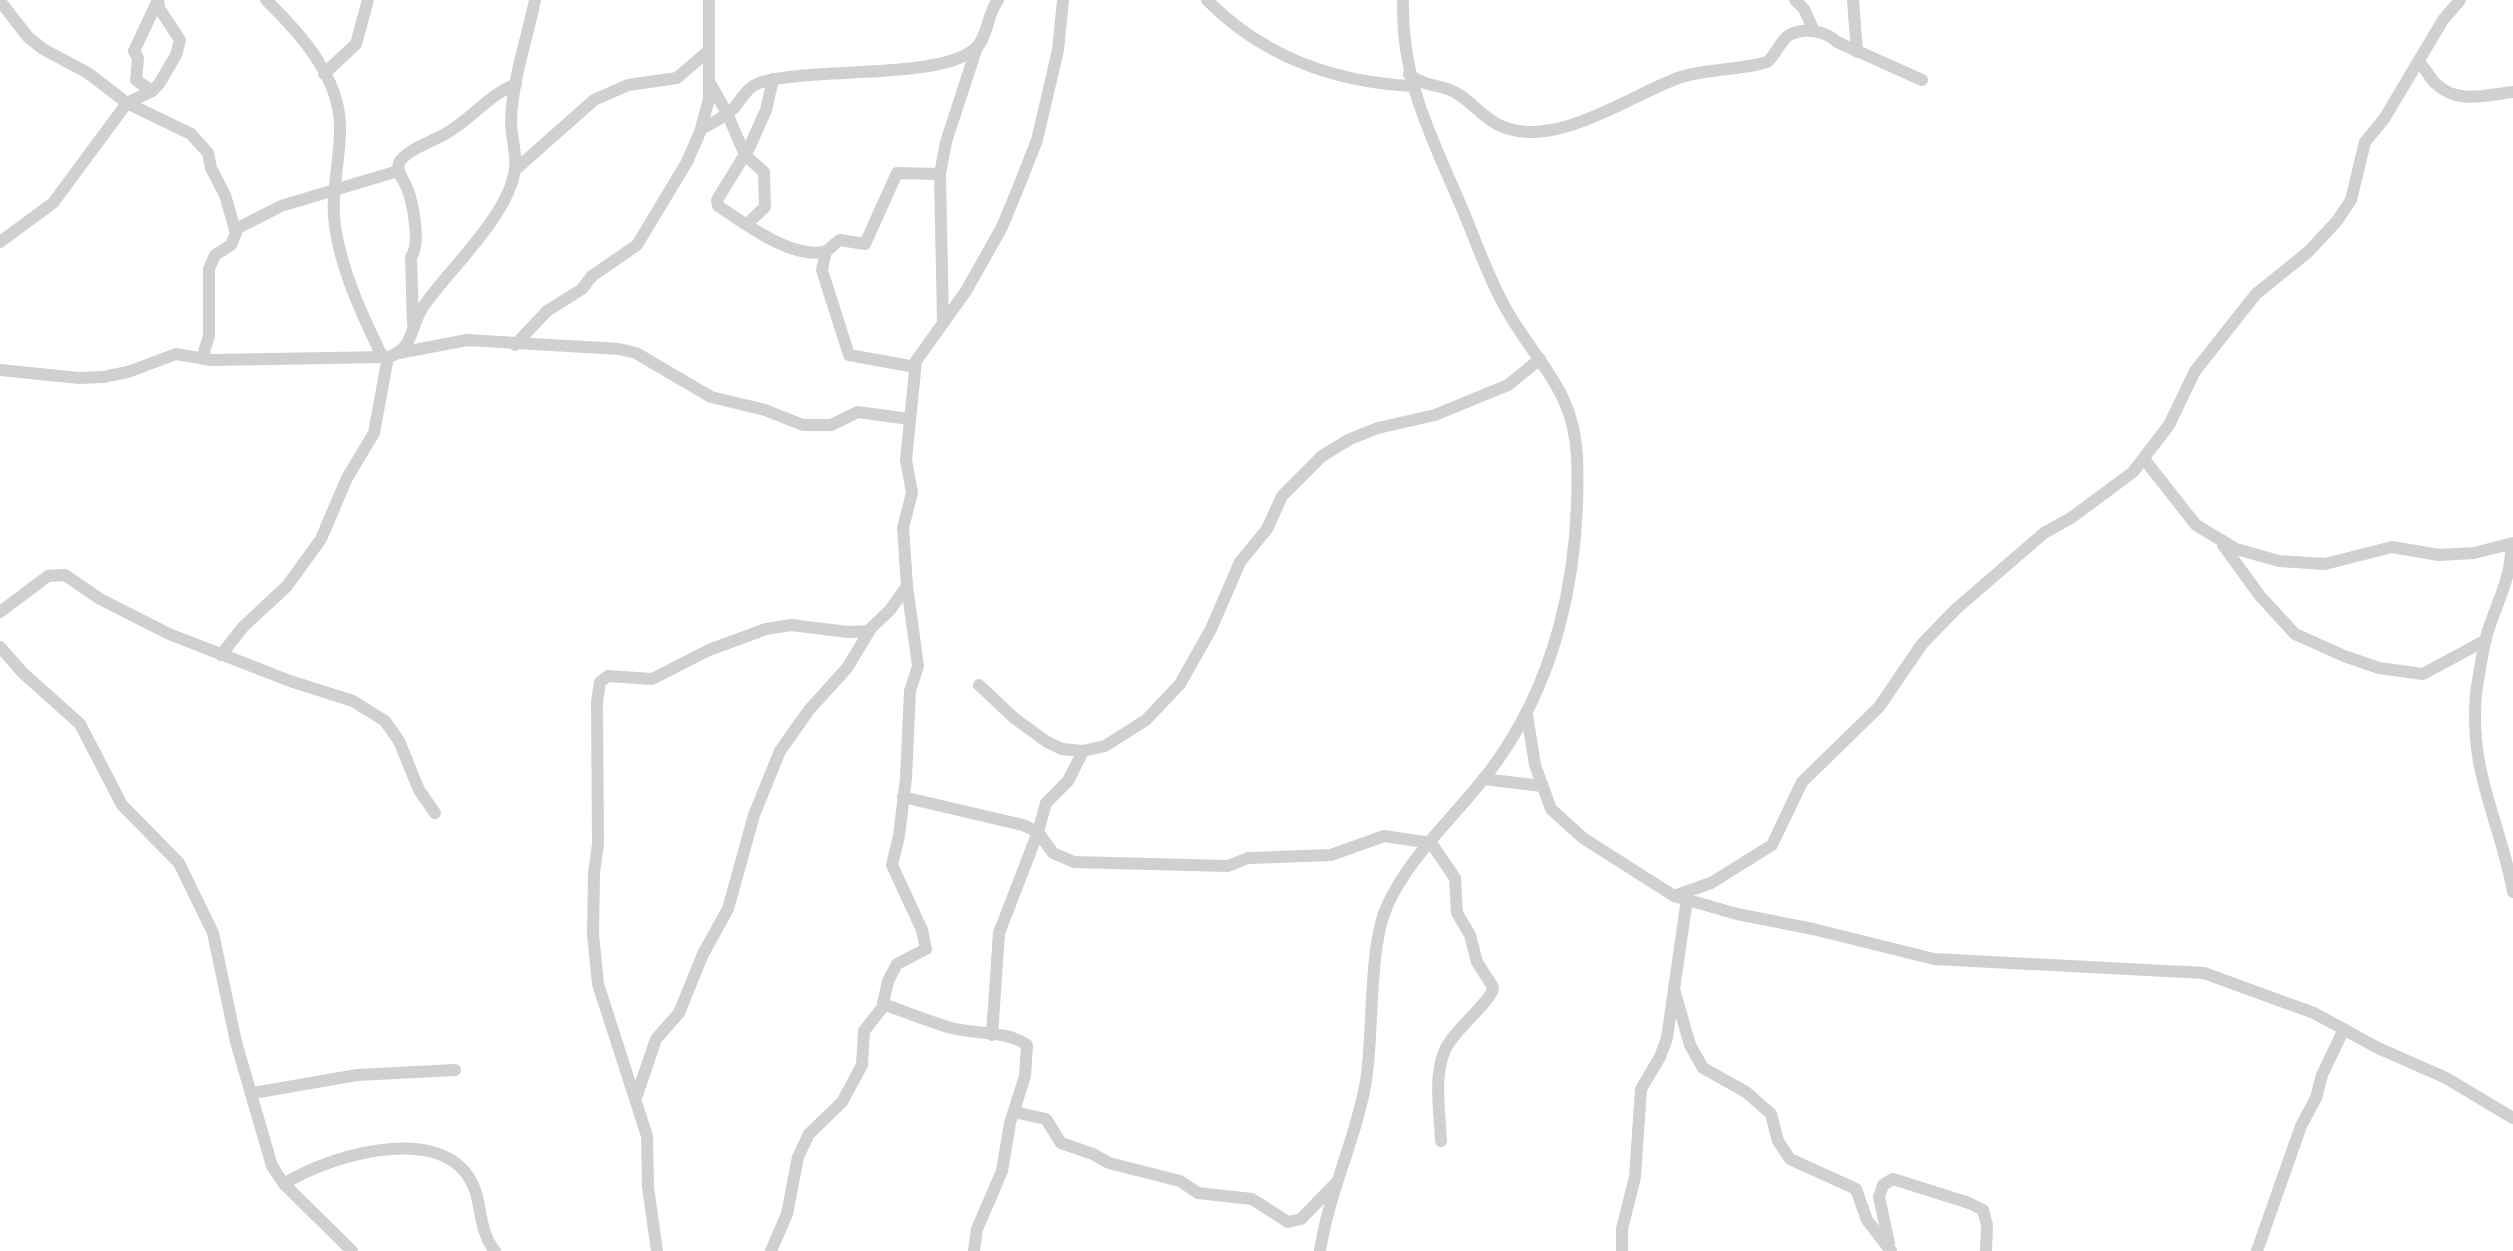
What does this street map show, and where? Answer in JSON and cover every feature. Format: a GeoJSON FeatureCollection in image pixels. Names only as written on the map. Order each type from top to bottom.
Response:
{"type":"FeatureCollection","features":[{"type":"Feature","properties":{"kind":"street"},"geometry":{"type":"LineString","coordinates":[[152,91],[136,80],[138,58],[134,51],[158,0]]}},
{"type":"Feature","properties":{"kind":"street"},"geometry":{"type":"LineString","coordinates":[[0,242],[53,203],[127,103],[152,91],[176,55],[180,40],[159,8],[158,0]]}},
{"type":"Feature","properties":{"kind":"street"},"geometry":{"type":"LineString","coordinates":[[221,655],[243,627],[287,586],[321,538],[347,478],[374,433],[389,356],[350,283],[335,230],[334,192],[340,127],[338,108],[313,53],[266,0]]}},
{"type":"Feature","properties":{"kind":"street"},"geometry":{"type":"LineString","coordinates":[[324,74],[356,44],[368,0]]}},
{"type":"Feature","properties":{"kind":"street"},"geometry":{"type":"LineString","coordinates":[[413,327],[437,288],[480,238],[498,209],[514,170],[511,120],[516,84],[535,0]]}},
{"type":"Feature","properties":{"kind":"street"},"geometry":{"type":"LineString","coordinates":[[515,345],[547,311],[582,289],[592,276],[637,244],[687,162],[701,129],[711,85],[707,52],[709,0]]}},
{"type":"Feature","properties":{"kind":"street"},"geometry":{"type":"LineString","coordinates":[[943,323],[940,174],[946,142],[977,47],[992,8],[998,0]]}},
{"type":"Feature","properties":{"kind":"street"},"geometry":{"type":"LineString","coordinates":[[771,1251],[787,1214],[797,1157],[809,1134],[842,1102],[862,1065],[864,1031],[883,1004],[888,981],[897,964],[926,949],[920,923],[892,865],[899,836],[911,691],[918,666],[903,536],[912,493],[906,460],[915,367],[920,354],[966,291],[1002,227],[1037,140],[1058,50],[1063,0]]}},
{"type":"Feature","properties":{"kind":"street"},"geometry":{"type":"LineString","coordinates":[[1207,0],[1248,34],[1288,59],[1354,79],[1410,80],[1459,94],[1501,127],[1516,131],[1541,130],[1578,123],[1611,111],[1680,77],[1768,62],[1789,35],[1814,32],[1830,35],[1837,42],[1857,52],[1922,80]]}},
{"type":"Feature","properties":{"kind":"street"},"geometry":{"type":"LineString","coordinates":[[1320,1251],[1336,1182],[1359,1115],[1366,1079],[1381,923],[1405,874],[1483,779],[1527,715],[1564,617],[1573,558],[1576,482],[1572,417],[1566,399],[1504,306],[1435,150],[1410,80],[1403,0]]}},
{"type":"Feature","properties":{"kind":"street"},"geometry":{"type":"LineString","coordinates":[[1796,0],[1814,32]]}},
{"type":"Feature","properties":{"kind":"street"},"geometry":{"type":"LineString","coordinates":[[1853,0],[1857,52]]}},
{"type":"Feature","properties":{"kind":"street"},"geometry":{"type":"LineString","coordinates":[[1681,897],[1711,883],[1772,845],[1802,782],[1879,707],[1916,653],[1939,626],[1999,570],[2044,533],[2071,518],[2133,472],[2169,425],[2195,371],[2256,294],[2308,252],[2337,221],[2351,200],[2365,142],[2384,118],[2460,0]]}},
{"type":"Feature","properties":{"kind":"street"},"geometry":{"type":"LineString","coordinates":[[3,6],[28,37],[88,73],[127,103],[198,139],[208,153],[211,168],[225,195],[236,229],[233,243],[215,255],[209,269],[209,335],[202,358]]}},
{"type":"Feature","properties":{"kind":"street"},"geometry":{"type":"LineString","coordinates":[[701,129],[727,113],[747,89],[773,79],[925,66],[958,60],[977,47]]}},
{"type":"Feature","properties":{"kind":"street"},"geometry":{"type":"LineString","coordinates":[[514,170],[594,100],[628,85],[677,78],[707,52]]}},
{"type":"Feature","properties":{"kind":"street"},"geometry":{"type":"LineString","coordinates":[[958,60],[972,67]]}},
{"type":"Feature","properties":{"kind":"street"},"geometry":{"type":"LineString","coordinates":[[2418,62],[2432,81],[2453,96],[2463,99],[2513,92]]}},
{"type":"Feature","properties":{"kind":"street"},"geometry":{"type":"LineString","coordinates":[[773,79],[766,110],[745,155],[717,200],[719,206],[787,247],[826,251]]}},
{"type":"Feature","properties":{"kind":"street"},"geometry":{"type":"LineString","coordinates":[[389,356],[410,341],[413,327],[411,257],[415,250],[415,235],[408,189],[398,171],[399,162],[406,155],[446,134],[495,95],[516,84]]}},
{"type":"Feature","properties":{"kind":"street"},"geometry":{"type":"LineString","coordinates":[[711,85],[727,113],[745,155],[764,172],[765,207],[748,223]]}},
{"type":"Feature","properties":{"kind":"street"},"geometry":{"type":"LineString","coordinates":[[236,229],[281,206],[334,192],[363,179],[387,177],[398,171]]}},
{"type":"Feature","properties":{"kind":"street"},"geometry":{"type":"LineString","coordinates":[[915,367],[849,355],[822,270],[826,251],[840,240],[861,244],[867,242],[886,192],[897,173],[940,174]]}},
{"type":"Feature","properties":{"kind":"street"},"geometry":{"type":"LineString","coordinates":[[0,370],[79,378],[103,377],[128,372],[170,354],[202,358],[319,360],[389,356],[467,340],[628,350],[711,397],[765,410],[803,425],[831,425],[858,412],[909,419]]}},
{"type":"Feature","properties":{"kind":"street"},"geometry":{"type":"LineString","coordinates":[[979,685],[1037,736],[1062,749],[1083,751],[1105,746],[1146,720],[1168,699],[1211,629],[1243,556],[1267,529],[1282,496],[1322,456],[1350,439],[1378,428],[1435,415],[1508,385],[1540,359]]}},
{"type":"Feature","properties":{"kind":"street"},"geometry":{"type":"LineString","coordinates":[[2144,459],[2196,525],[2222,542],[2279,561],[2325,564],[2380,548],[2453,555],[2512,544],[2511,566],[2486,640],[2476,691],[2475,745],[2485,797],[2513,892]]}},
{"type":"Feature","properties":{"kind":"street"},"geometry":{"type":"LineString","coordinates":[[2222,542],[2260,596],[2295,634],[2344,656],[2379,668],[2423,674],[2486,640]]}},
{"type":"Feature","properties":{"kind":"street"},"geometry":{"type":"LineString","coordinates":[[0,611],[48,576],[65,575],[122,611],[221,655],[372,710],[385,721],[399,741],[411,775],[435,813]]}},
{"type":"Feature","properties":{"kind":"street"},"geometry":{"type":"LineString","coordinates":[[637,1095],[656,1039],[680,1013],[703,954],[728,909],[754,815],[779,751],[809,710],[847,668],[870,630],[907,586]]}},
{"type":"Feature","properties":{"kind":"street"},"geometry":{"type":"LineString","coordinates":[[657,1251],[648,1187],[647,1136],[637,1095],[603,1000],[594,947],[594,873],[598,844],[597,702],[600,682],[608,676],[652,679],[709,650],[766,629],[791,625],[848,632],[870,630]]}},
{"type":"Feature","properties":{"kind":"street"},"geometry":{"type":"LineString","coordinates":[[0,647],[23,673],[80,724],[122,805],[170,852],[187,877],[213,933],[236,1042],[253,1093],[272,1166],[284,1184],[352,1251]]}},
{"type":"Feature","properties":{"kind":"street"},"geometry":{"type":"LineString","coordinates":[[1527,715],[1535,765],[1551,808],[1583,838],[1681,897],[1737,914],[1813,929],[1934,959],[2204,973],[2305,1009],[2378,1048],[2446,1078],[2513,1118]]}},
{"type":"Feature","properties":{"kind":"street"},"geometry":{"type":"LineString","coordinates":[[992,1035],[999,933],[1038,832],[1046,803],[1068,781],[1083,751]]}},
{"type":"Feature","properties":{"kind":"street"},"geometry":{"type":"LineString","coordinates":[[1483,779],[1542,786]]}},
{"type":"Feature","properties":{"kind":"street"},"geometry":{"type":"LineString","coordinates":[[903,797],[1010,821],[1038,832],[1053,853],[1063,858],[1110,864],[1228,866],[1248,858],[1331,855],[1384,836],[1431,843],[1455,877],[1457,913],[1470,935],[1477,962],[1493,987],[1490,999],[1468,1017],[1444,1052],[1439,1083],[1441,1142]]}},
{"type":"Feature","properties":{"kind":"street"},"geometry":{"type":"LineString","coordinates":[[1622,1251],[1622,1229],[1635,1177],[1640,1089],[1664,1048],[1674,989],[1681,897]]}},
{"type":"Feature","properties":{"kind":"street"},"geometry":{"type":"LineString","coordinates":[[1674,989],[1690,1045],[1703,1068],[1746,1092],[1772,1114],[1778,1141],[1790,1159],[1856,1189],[1867,1220],[1891,1251]]}},
{"type":"Feature","properties":{"kind":"street"},"geometry":{"type":"LineString","coordinates":[[883,1004],[951,1028],[1009,1036],[1027,1045],[1025,1076],[1002,1171],[976,1229],[974,1251]]}},
{"type":"Feature","properties":{"kind":"street"},"geometry":{"type":"LineString","coordinates":[[2257,1251],[2301,1126],[2316,1098],[2322,1075],[2344,1029]]}},
{"type":"Feature","properties":{"kind":"street"},"geometry":{"type":"LineString","coordinates":[[253,1093],[357,1076],[455,1070]]}},
{"type":"Feature","properties":{"kind":"street"},"geometry":{"type":"LineString","coordinates":[[1015,1112],[1046,1119],[1061,1143],[1093,1154],[1109,1163],[1180,1181],[1198,1193],[1252,1199],[1288,1222],[1301,1219],[1336,1182]]}},
{"type":"Feature","properties":{"kind":"street"},"geometry":{"type":"LineString","coordinates":[[284,1184],[313,1166],[336,1159],[399,1150],[437,1153],[462,1167],[470,1178],[483,1234],[495,1251]]}},
{"type":"Feature","properties":{"kind":"street"},"geometry":{"type":"LineString","coordinates":[[1891,1251],[1879,1197],[1883,1185],[1893,1179],[1983,1210],[1987,1225],[1986,1251]]}}]}
